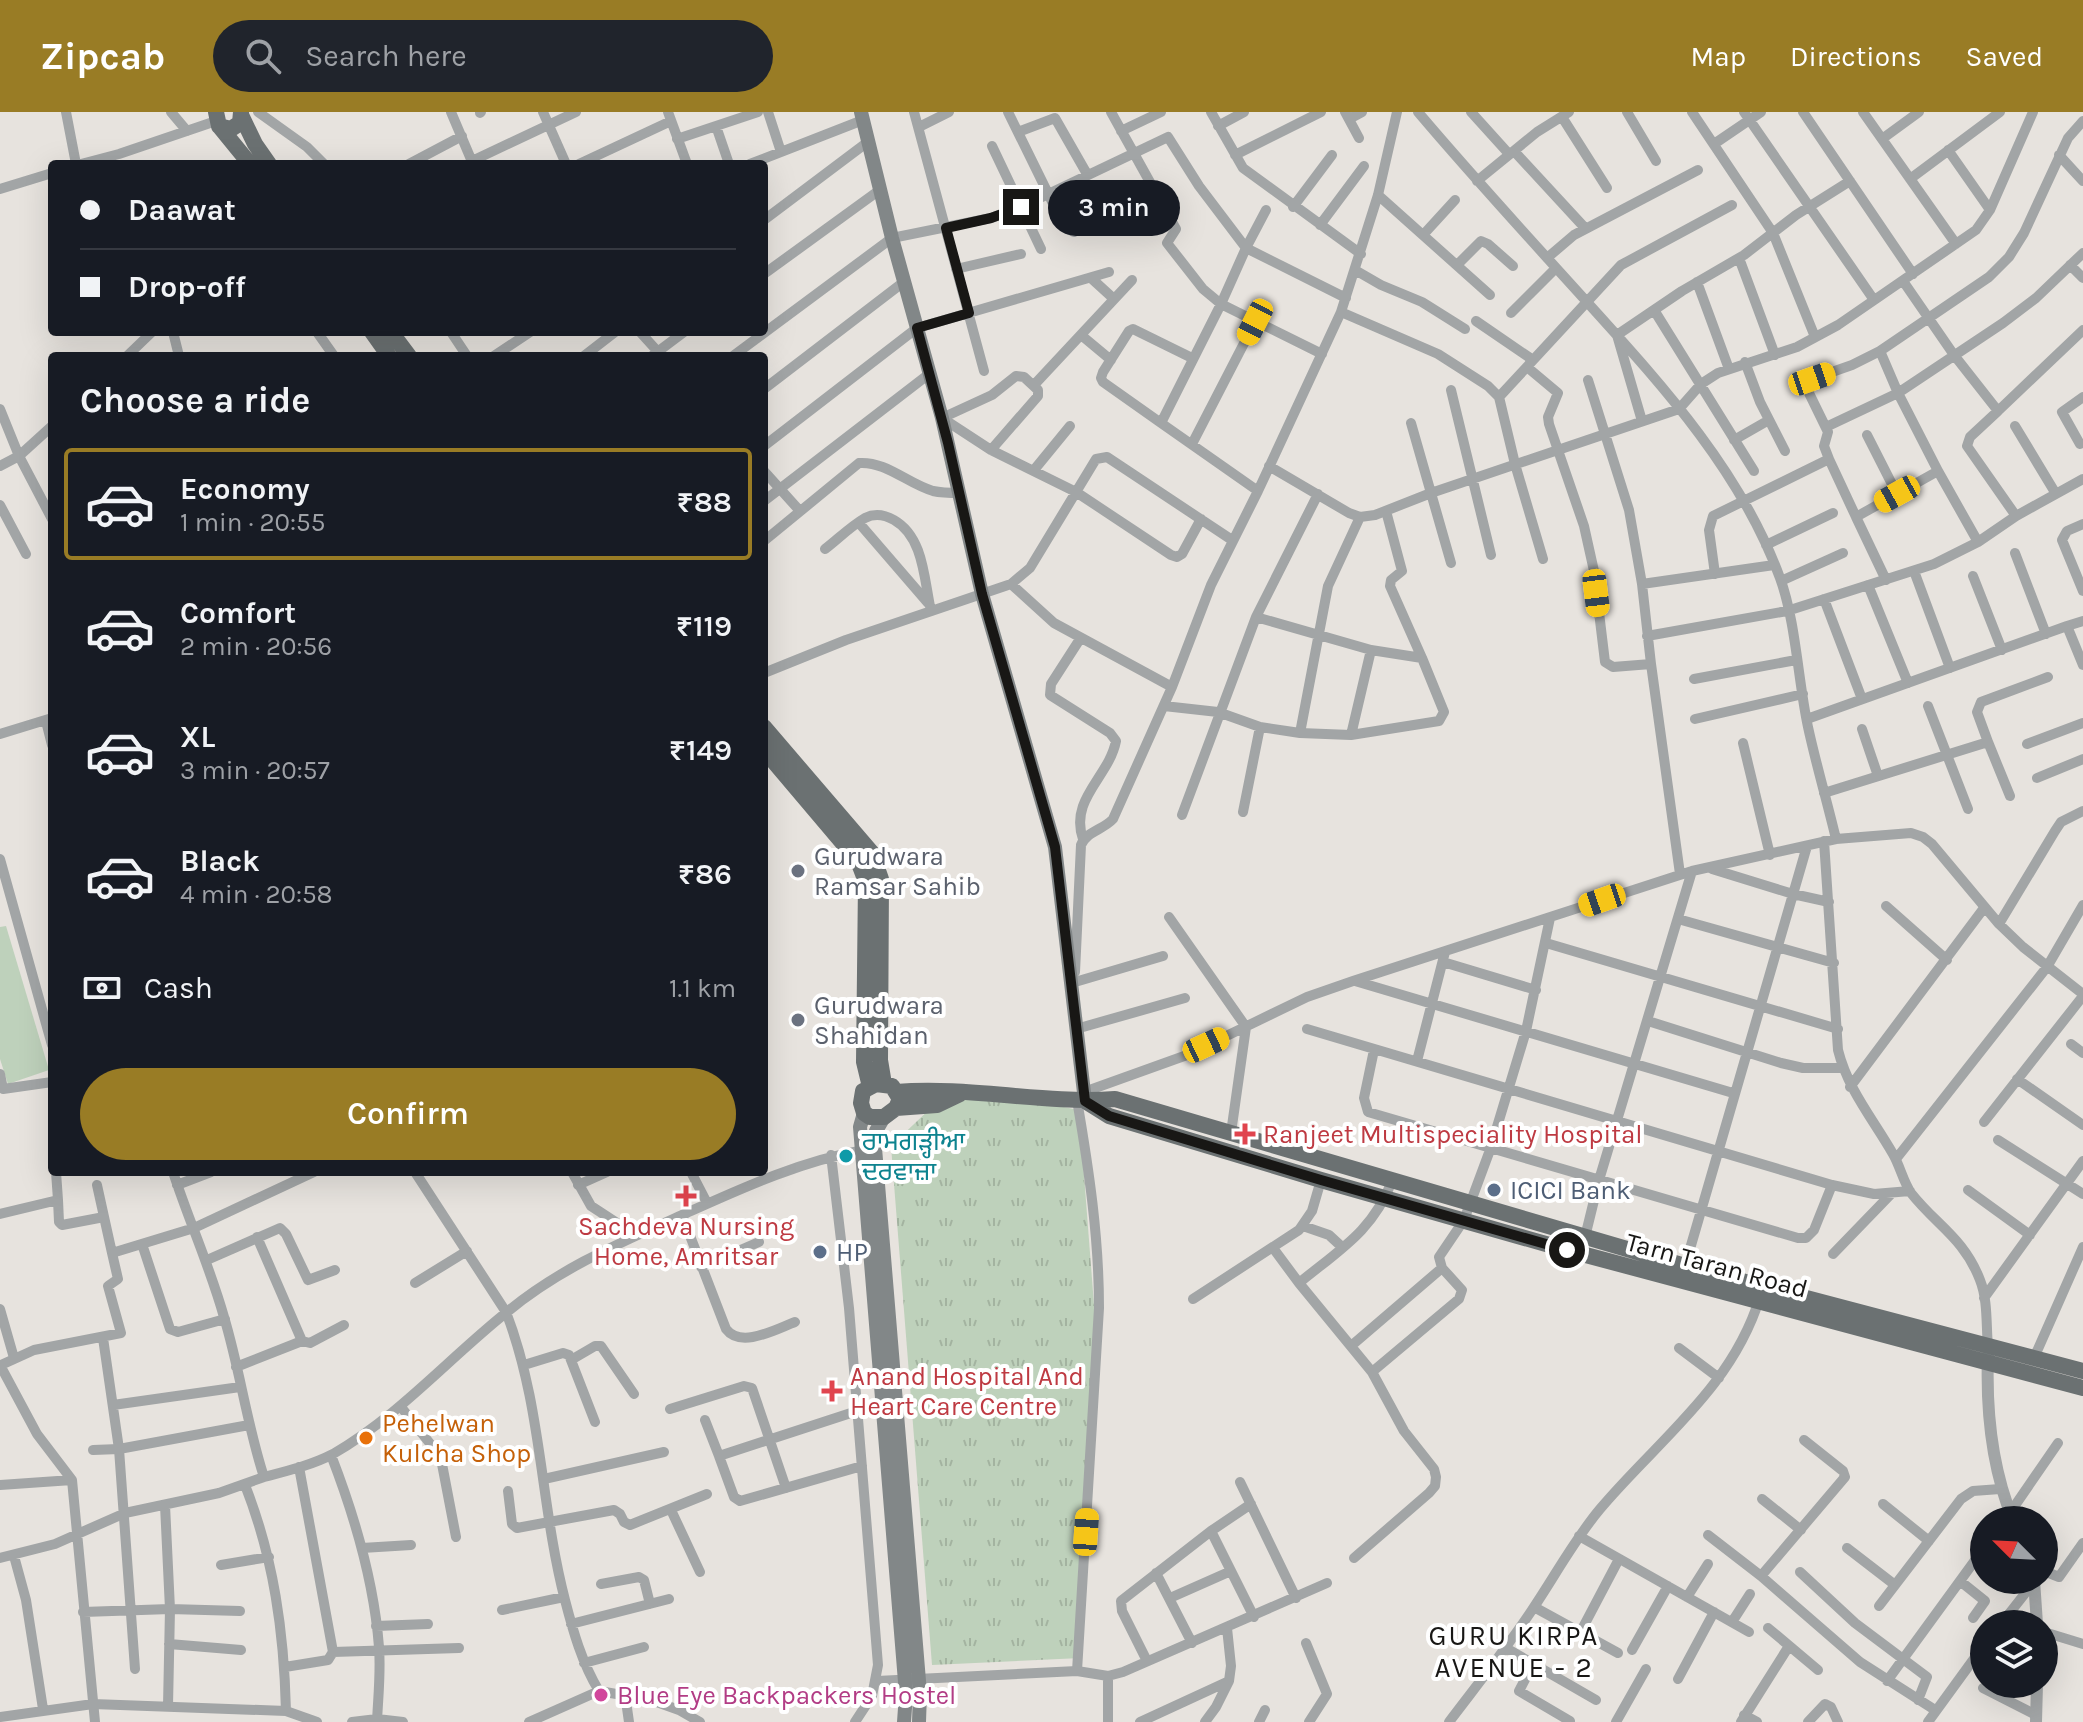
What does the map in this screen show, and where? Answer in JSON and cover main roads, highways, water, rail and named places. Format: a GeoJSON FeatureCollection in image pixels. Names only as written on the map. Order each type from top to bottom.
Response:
{"type":"FeatureCollection","features":[{"type":"Feature","properties":{"kind":"main road"},"geometry":{"type":"LineString","coordinates":[[216,117],[231,129],[247,114]]}},
{"type":"Feature","properties":{"kind":"main road"},"geometry":{"type":"LineString","coordinates":[[247,114],[255,144],[266,160]]}},
{"type":"Feature","properties":{"kind":"main road"},"geometry":{"type":"LineString","coordinates":[[862,116],[942,418],[982,594],[1055,847],[1074,989],[1082,1097],[991,1092],[960,1094],[937,1105],[886,1098],[863,1091],[861,1103],[864,1113],[860,1127],[912,1679],[919,1722]]}},
{"type":"Feature","properties":{"kind":"main road"},"geometry":{"type":"LineString","coordinates":[[216,117],[247,160]]}},
{"type":"Feature","properties":{"kind":"main road"},"geometry":{"type":"LineString","coordinates":[[768,732],[872,853],[881,879],[880,1060],[886,1098],[876,1131],[875,1148],[912,1679],[904,1722]]}},
{"type":"Feature","properties":{"kind":"main road"},"geometry":{"type":"LineString","coordinates":[[768,756],[858,861],[866,882],[864,1062],[886,1098]]}},
{"type":"Feature","properties":{"kind":"main road","name":"Tarn Taran Road"},"geometry":{"type":"LineString","coordinates":[[1082,1097],[1115,1099],[1392,1181],[1467,1211],[2083,1383]]}},
{"type":"Feature","properties":{"kind":"main road","name":"Tarn Taran Road"},"geometry":{"type":"LineString","coordinates":[[1082,1097],[1109,1116],[1321,1180],[1385,1198],[1467,1211],[1585,1237],[1685,1266],[1761,1295]]}},
{"type":"Feature","properties":{"kind":"main road"},"geometry":{"type":"LineString","coordinates":[[864,1113],[870,1117],[886,1098]]}},
{"type":"Feature","properties":{"kind":"main road","name":"Tarn Taran Road"},"geometry":{"type":"LineString","coordinates":[[1988,1354],[2034,1358],[2083,1383]]}},
{"type":"Feature","properties":{"kind":"place","name":"Gurudwara Ramsar Sahib"},"geometry":{"type":"Point","coordinates":[798,871]}},
{"type":"Feature","properties":{"kind":"place","name":"Gurudwara Shahidan"},"geometry":{"type":"Point","coordinates":[798,1020]}},
{"type":"Feature","properties":{"kind":"place","name":"Ranjeet Multispeciality Hospital"},"geometry":{"type":"Point","coordinates":[1245,1134]}},
{"type":"Feature","properties":{"kind":"place","name":"ਰਾਮਗੜ੍ਹੀਆ ਦਰਵਾਜ਼ਾ"},"geometry":{"type":"Point","coordinates":[846,1156]}},
{"type":"Feature","properties":{"kind":"place","name":"ICICI Bank"},"geometry":{"type":"Point","coordinates":[1494,1190]}},
{"type":"Feature","properties":{"kind":"place","name":"Sachdeva Nursing Home, Amritsar"},"geometry":{"type":"Point","coordinates":[686,1196]}},
{"type":"Feature","properties":{"kind":"place","name":"HP"},"geometry":{"type":"Point","coordinates":[820,1252]}},
{"type":"Feature","properties":{"kind":"place","name":"Anand Hospital And Heart Care Centre"},"geometry":{"type":"Point","coordinates":[832,1391]}},
{"type":"Feature","properties":{"kind":"place","name":"Pehelwan Kulcha Shop"},"geometry":{"type":"Point","coordinates":[366,1438]}},
{"type":"Feature","properties":{"kind":"place","name":"Blue Eye Backpackers Hostel"},"geometry":{"type":"Point","coordinates":[601,1695]}},
{"type":"Feature","properties":{"kind":"district","name":"GURU KIRPA AVENUE - 2"},"geometry":{"type":"Point","coordinates":[1514,1651]}}]}
